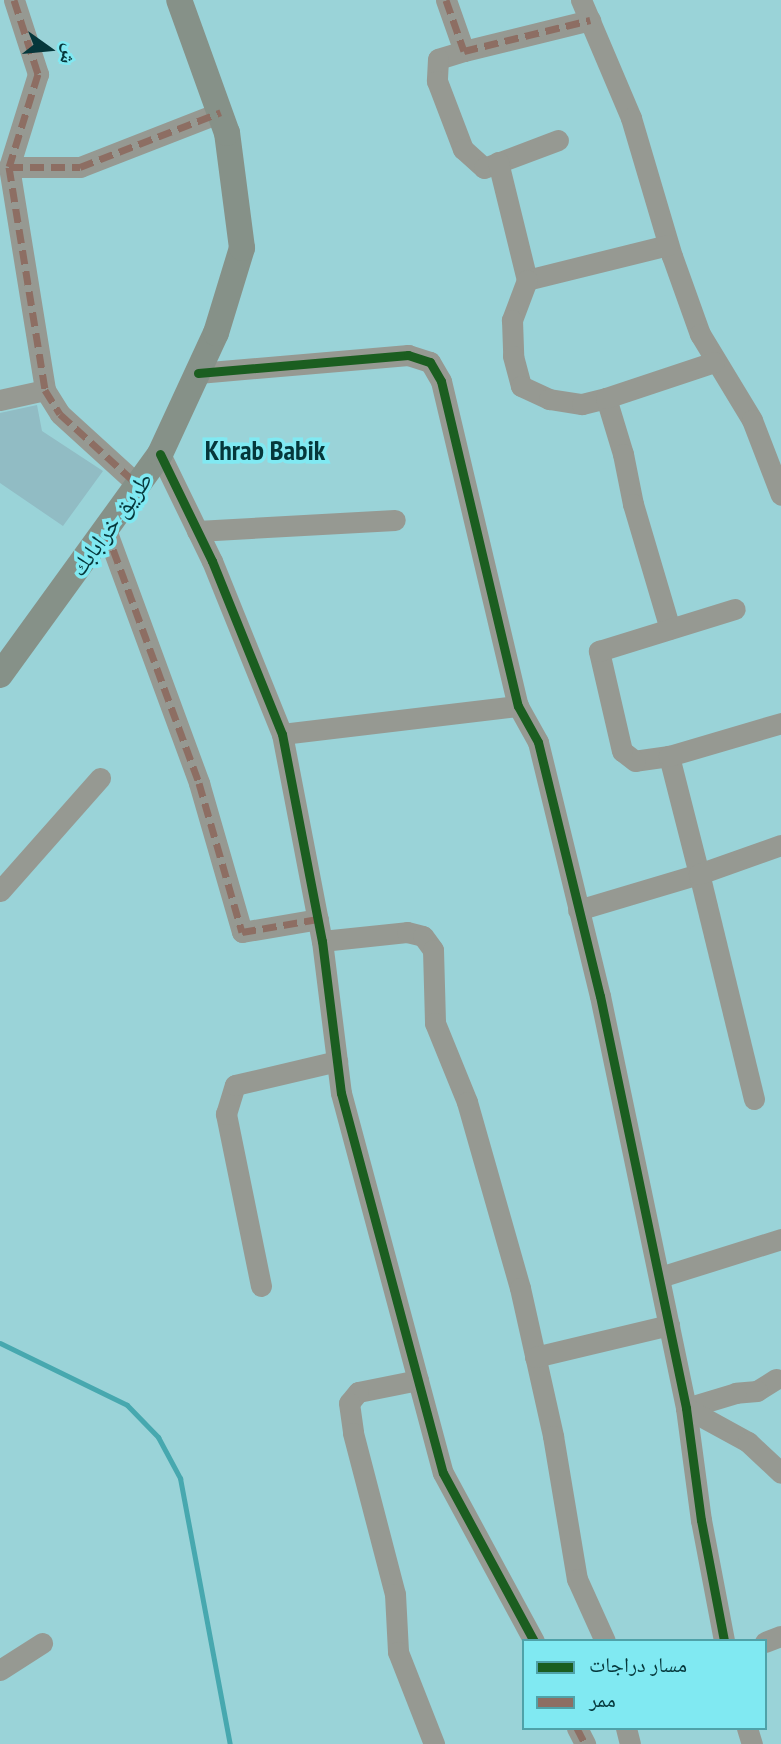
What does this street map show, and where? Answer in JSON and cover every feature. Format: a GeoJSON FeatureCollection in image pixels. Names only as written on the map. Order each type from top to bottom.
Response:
{"type":"FeatureCollection","features":[{"type":"Feature","properties":{"kind":"main road","name":"طريق خرابابك"},"geometry":{"type":"LineString","coordinates":[[0,675],[160,454],[216,333],[242,248],[228,133],[179,0]]}},
{"type":"Feature","properties":{"kind":"street"},"geometry":{"type":"LineString","coordinates":[[15,0],[38,75],[8,158],[45,390],[60,414],[138,485]]}},
{"type":"Feature","properties":{"kind":"street"},"geometry":{"type":"LineString","coordinates":[[446,0],[464,51]]}},
{"type":"Feature","properties":{"kind":"street"},"geometry":{"type":"LineString","coordinates":[[581,0],[631,118],[668,246],[700,334],[714,362],[752,420],[781,495]]}},
{"type":"Feature","properties":{"kind":"street"},"geometry":{"type":"LineString","coordinates":[[558,140],[484,168],[463,149],[437,81],[438,59],[590,20]]}},
{"type":"Feature","properties":{"kind":"street"},"geometry":{"type":"LineString","coordinates":[[8,158],[80,167],[220,112]]}},
{"type":"Feature","properties":{"kind":"street"},"geometry":{"type":"LineString","coordinates":[[498,163],[527,279],[512,320],[513,356],[522,386],[549,399],[582,404],[714,362]]}},
{"type":"Feature","properties":{"kind":"street"},"geometry":{"type":"LineString","coordinates":[[527,279],[668,246]]}},
{"type":"Feature","properties":{"kind":"street"},"geometry":{"type":"LineString","coordinates":[[198,373],[408,355],[430,362],[441,381],[518,706],[538,742],[578,911],[670,1325],[686,1408],[701,1520],[724,1639]]}},
{"type":"Feature","properties":{"kind":"street"},"geometry":{"type":"LineString","coordinates":[[0,400],[45,390]]}},
{"type":"Feature","properties":{"kind":"street"},"geometry":{"type":"LineString","coordinates":[[606,398],[623,454],[633,504],[670,629]]}},
{"type":"Feature","properties":{"kind":"street"},"geometry":{"type":"LineString","coordinates":[[160,454],[197,531],[282,734],[322,941],[341,1093],[443,1473],[533,1639]]}},
{"type":"Feature","properties":{"kind":"street"},"geometry":{"type":"LineString","coordinates":[[197,531],[395,520]]}},
{"type":"Feature","properties":{"kind":"street"},"geometry":{"type":"LineString","coordinates":[[106,530],[199,783],[242,932],[318,919]]}},
{"type":"Feature","properties":{"kind":"street"},"geometry":{"type":"LineString","coordinates":[[735,609],[599,651],[622,751],[635,761],[669,756],[781,723]]}},
{"type":"Feature","properties":{"kind":"street"},"geometry":{"type":"LineString","coordinates":[[282,734],[518,706]]}},
{"type":"Feature","properties":{"kind":"street"},"geometry":{"type":"LineString","coordinates":[[669,756],[754,1099]]}},
{"type":"Feature","properties":{"kind":"street"},"geometry":{"type":"LineString","coordinates":[[0,891],[100,778]]}},
{"type":"Feature","properties":{"kind":"street"},"geometry":{"type":"LineString","coordinates":[[578,911],[699,874],[781,845]]}},
{"type":"Feature","properties":{"kind":"street"},"geometry":{"type":"LineString","coordinates":[[322,941],[407,932],[423,936],[433,950],[435,1023],[467,1102],[520,1288],[553,1436],[577,1579],[604,1639]]}},
{"type":"Feature","properties":{"kind":"street"},"geometry":{"type":"LineString","coordinates":[[261,1286],[226,1114],[235,1085],[337,1061]]}},
{"type":"Feature","properties":{"kind":"street"},"geometry":{"type":"LineString","coordinates":[[660,1277],[781,1239]]}},
{"type":"Feature","properties":{"kind":"street"},"geometry":{"type":"LineString","coordinates":[[535,1357],[670,1325]]}},
{"type":"Feature","properties":{"kind":"street"},"geometry":{"type":"LineString","coordinates":[[686,1408],[736,1393],[757,1391],[776,1379]]}},
{"type":"Feature","properties":{"kind":"street"},"geometry":{"type":"LineString","coordinates":[[418,1380],[358,1392],[349,1403],[353,1433],[394,1594],[398,1652],[434,1744]]}},
{"type":"Feature","properties":{"kind":"street"},"geometry":{"type":"LineString","coordinates":[[686,1408],[748,1442],[781,1473]]}},
{"type":"Feature","properties":{"kind":"street"},"geometry":{"type":"LineString","coordinates":[[0,1670],[42,1643]]}},
{"type":"Feature","properties":{"kind":"building"},"geometry":{"type":"Polygon","coordinates":[[[37,405],[42,431],[103,471],[63,526],[0,483],[0,413],[37,405]]]}},
{"type":"Feature","properties":{"kind":"waterway"},"geometry":{"type":"LineString","coordinates":[[0,1343],[127,1405],[158,1437],[180,1478],[230,1744]]}},
{"type":"Feature","properties":{"kind":"marked path"},"geometry":{"type":"LineString","coordinates":[[14,0],[38,74],[9,167],[45,390],[60,414],[138,485]]}},
{"type":"Feature","properties":{"kind":"marked path"},"geometry":{"type":"LineString","coordinates":[[446,0],[464,51],[590,20]]}},
{"type":"Feature","properties":{"kind":"marked path"},"geometry":{"type":"LineString","coordinates":[[9,167],[80,167],[221,112]]}},
{"type":"Feature","properties":{"kind":"marked path"},"geometry":{"type":"LineString","coordinates":[[106,530],[199,783],[242,932],[318,919]]}},
{"type":"Feature","properties":{"kind":"marked path"},"geometry":{"type":"LineString","coordinates":[[578,1730],[585,1744]]}},
{"type":"Feature","properties":{"kind":"cycle path"},"geometry":{"type":"LineString","coordinates":[[198,373],[408,355],[430,362],[441,381],[518,706],[538,742],[600,996],[686,1408],[701,1520],[724,1639]]}},
{"type":"Feature","properties":{"kind":"cycle path"},"geometry":{"type":"LineString","coordinates":[[160,454],[212,561],[282,734],[322,941],[341,1093],[443,1473],[533,1639]]}},
{"type":"Feature","properties":{"kind":"district","name":"Khrab Babik"},"geometry":{"type":"Point","coordinates":[265,450]}}]}
